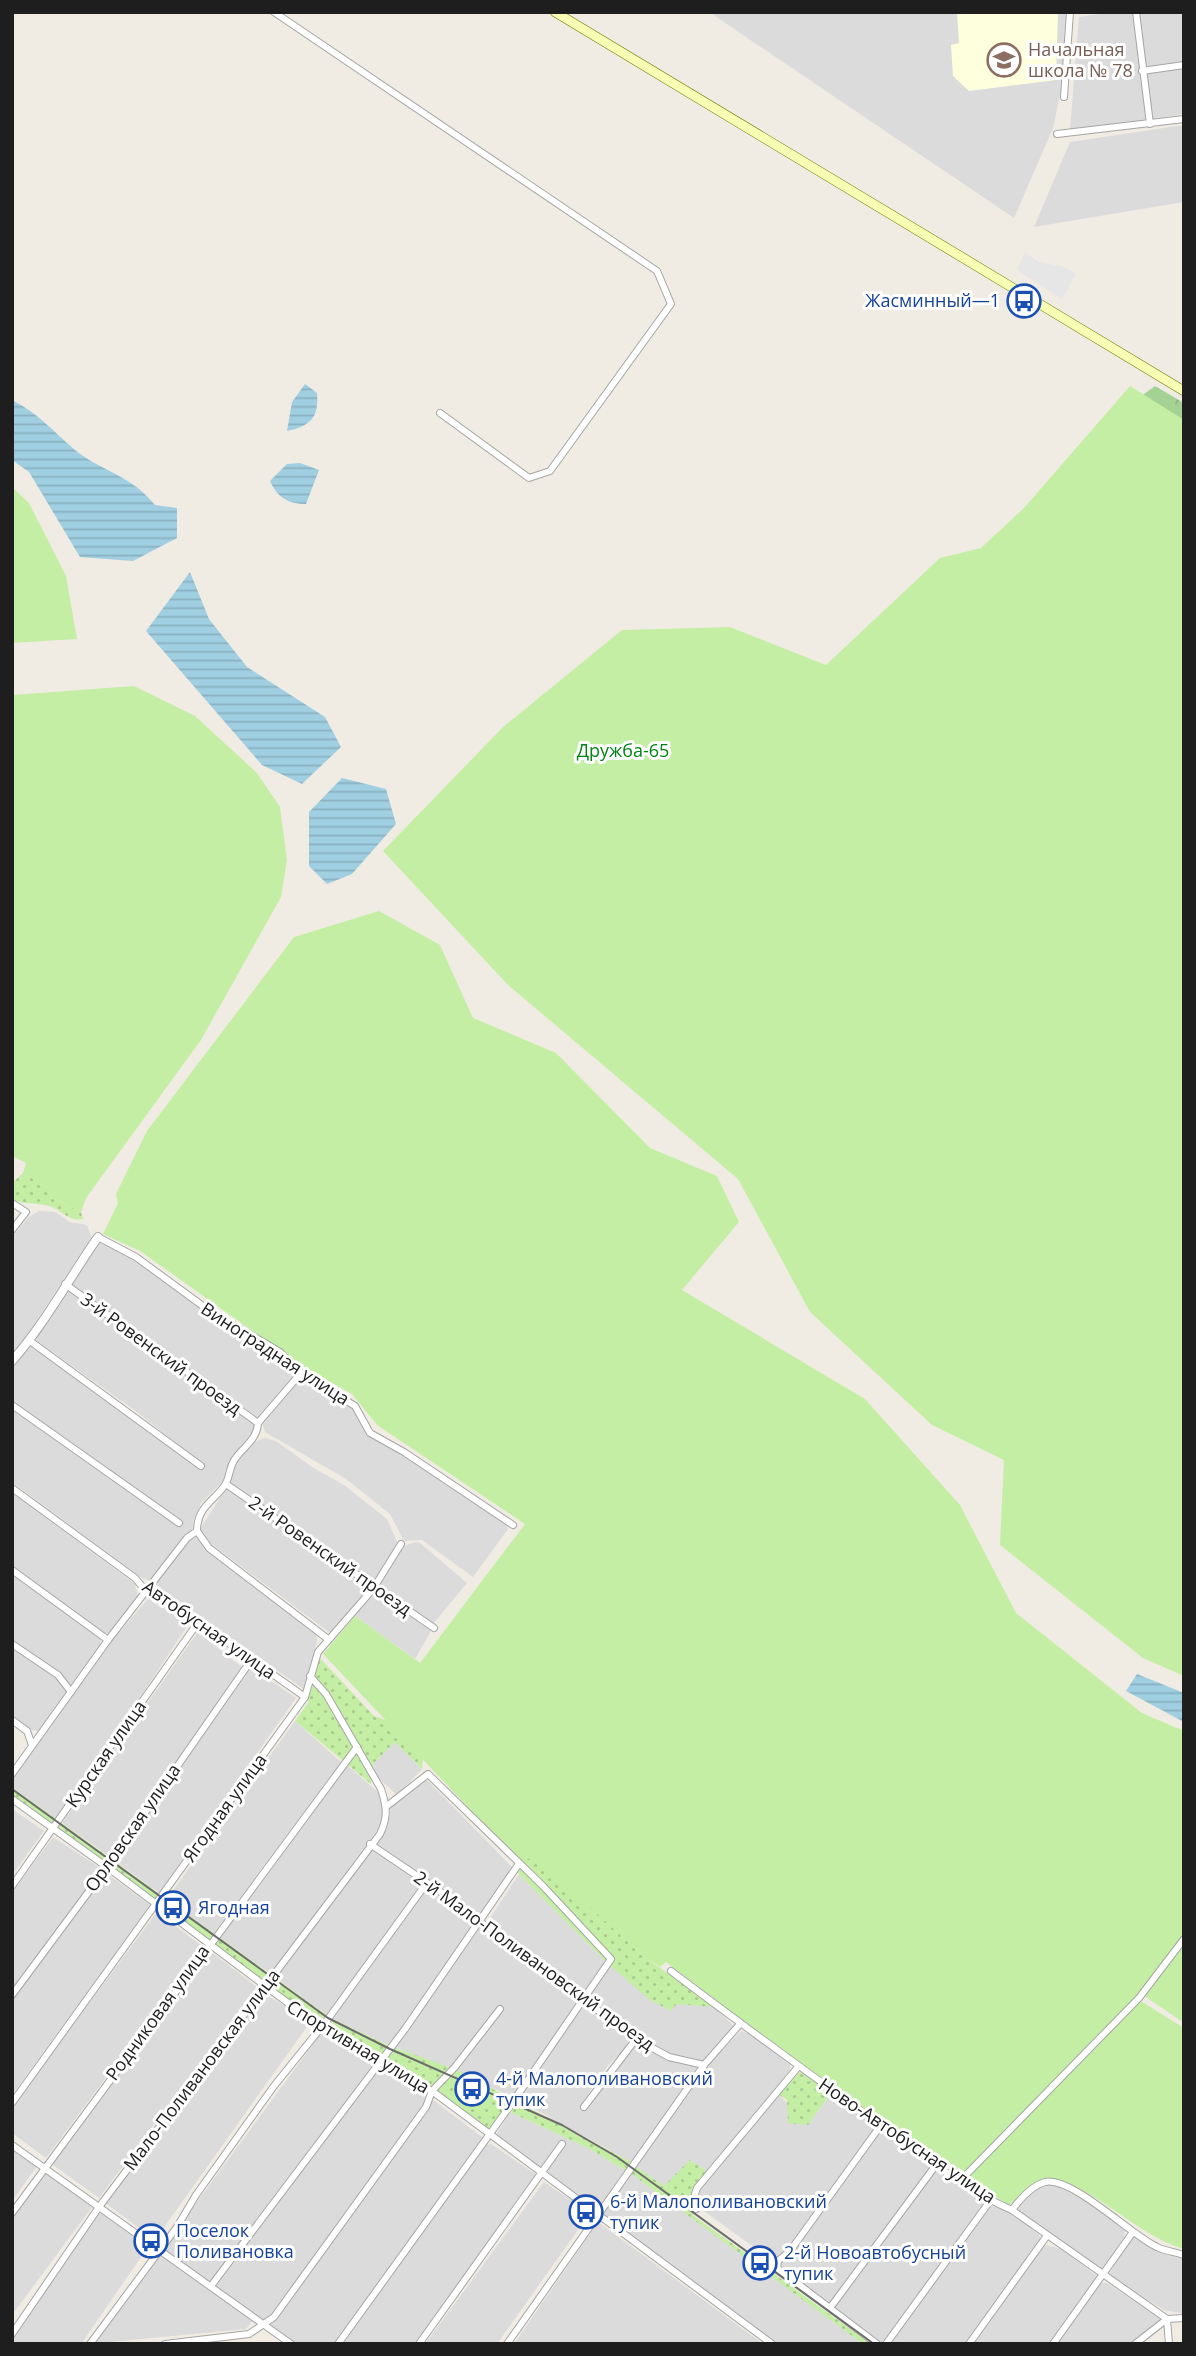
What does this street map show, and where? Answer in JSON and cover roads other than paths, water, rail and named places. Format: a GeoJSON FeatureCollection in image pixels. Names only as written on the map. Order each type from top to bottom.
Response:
{"type":"FeatureCollection","features":[{"type":"Feature","properties":{"kind":"main road"},"geometry":{"type":"LineString","coordinates":[[555,12],[1184,391]]}},
{"type":"Feature","properties":{"kind":"street"},"geometry":{"type":"LineString","coordinates":[[274,12],[657,271],[671,304],[550,471],[529,478],[440,413]]}},
{"type":"Feature","properties":{"kind":"street"},"geometry":{"type":"LineString","coordinates":[[1065,97],[1070,12]]}},
{"type":"Feature","properties":{"kind":"street"},"geometry":{"type":"LineString","coordinates":[[1136,12],[1150,124]]}},
{"type":"Feature","properties":{"kind":"street"},"geometry":{"type":"LineString","coordinates":[[1142,71],[1184,65]]}},
{"type":"Feature","properties":{"kind":"street"},"geometry":{"type":"LineString","coordinates":[[1057,134],[1184,119]]}},
{"type":"Feature","properties":{"kind":"street"},"geometry":{"type":"LineString","coordinates":[[12,1203],[26,1212],[12,1230]]}},
{"type":"Feature","properties":{"kind":"street"},"geometry":{"type":"LineString","coordinates":[[12,1361],[30,1341],[98,1237]]}},
{"type":"Feature","properties":{"kind":"street","name":"Виноградная улица"},"geometry":{"type":"LineString","coordinates":[[98,1237],[135,1257],[190,1298],[280,1352],[301,1373],[355,1406],[370,1433],[385,1444],[404,1451],[513,1525]]}},
{"type":"Feature","properties":{"kind":"street","name":"3-й Ровенский проезд"},"geometry":{"type":"LineString","coordinates":[[65,1284],[258,1423]]}},
{"type":"Feature","properties":{"kind":"street"},"geometry":{"type":"LineString","coordinates":[[30,1341],[201,1466]]}},
{"type":"Feature","properties":{"kind":"street"},"geometry":{"type":"LineString","coordinates":[[301,1373],[258,1423],[258,1432],[235,1458],[226,1484],[205,1503],[197,1520],[197,1531],[209,1548],[328,1639]]}},
{"type":"Feature","properties":{"kind":"street"},"geometry":{"type":"LineString","coordinates":[[12,1405],[178,1523]]}},
{"type":"Feature","properties":{"kind":"street","name":"2-й Ровенский проезд"},"geometry":{"type":"LineString","coordinates":[[226,1484],[373,1589],[434,1628]]}},
{"type":"Feature","properties":{"kind":"street","name":"Автобусная улица"},"geometry":{"type":"LineString","coordinates":[[12,1488],[135,1578],[146,1591],[156,1592],[305,1697]]}},
{"type":"Feature","properties":{"kind":"street"},"geometry":{"type":"LineString","coordinates":[[12,1774],[108,1640],[187,1538],[197,1531]]}},
{"type":"Feature","properties":{"kind":"street","name":"Ягодная улица"},"geometry":{"type":"LineString","coordinates":[[12,2103],[305,1697],[318,1652],[373,1589],[401,1544]]}},
{"type":"Feature","properties":{"kind":"street"},"geometry":{"type":"LineString","coordinates":[[12,1570],[108,1640]]}},
{"type":"Feature","properties":{"kind":"street","name":"Курская улица"},"geometry":{"type":"LineString","coordinates":[[12,1886],[199,1621]]}},
{"type":"Feature","properties":{"kind":"street"},"geometry":{"type":"LineString","coordinates":[[12,1644],[58,1675],[71,1692]]}},
{"type":"Feature","properties":{"kind":"street","name":"Орловская улица"},"geometry":{"type":"LineString","coordinates":[[12,1995],[107,1867],[251,1659]]}},
{"type":"Feature","properties":{"kind":"street"},"geometry":{"type":"LineString","coordinates":[[310,1676],[326,1694],[381,1789],[387,1806],[428,1774],[518,1865],[543,1886],[611,1959],[489,2135],[338,2344]]}},
{"type":"Feature","properties":{"kind":"street"},"geometry":{"type":"LineString","coordinates":[[12,1720],[27,1731],[32,1745]]}},
{"type":"Feature","properties":{"kind":"street","name":"Родниковая улица"},"geometry":{"type":"LineString","coordinates":[[12,2213],[357,1747]]}},
{"type":"Feature","properties":{"kind":"street","name":"Спортивная улица"},"geometry":{"type":"LineString","coordinates":[[12,1800],[107,1867],[320,2027],[432,2091],[772,2344]]}},
{"type":"Feature","properties":{"kind":"street","name":"Мало-Поливановская улица"},"geometry":{"type":"LineString","coordinates":[[12,2334],[99,2207],[380,1834],[387,1821],[387,1806]]}},
{"type":"Feature","properties":{"kind":"street","name":"2-й Мало-Поливановский проезд"},"geometry":{"type":"LineString","coordinates":[[370,1844],[584,1997],[636,2039],[669,2057],[704,2065]]}},
{"type":"Feature","properties":{"kind":"street"},"geometry":{"type":"LineString","coordinates":[[211,2286],[382,2062],[518,1865]]}},
{"type":"Feature","properties":{"kind":"street"},"geometry":{"type":"LineString","coordinates":[[90,2344],[274,2086],[426,1884]]}},
{"type":"Feature","properties":{"kind":"street"},"geometry":{"type":"LineString","coordinates":[[960,2181],[1139,1998],[1184,1939]]}},
{"type":"Feature","properties":{"kind":"street","name":"Ново-Автобусная улица"},"geometry":{"type":"LineString","coordinates":[[671,1971],[936,2165],[990,2201],[1012,2210],[1046,2237],[1162,2313],[1167,2319]]}},
{"type":"Feature","properties":{"kind":"street"},"geometry":{"type":"LineString","coordinates":[[165,2344],[249,2334],[274,2317],[426,2107],[432,2091],[455,2067],[500,2009]]}},
{"type":"Feature","properties":{"kind":"street"},"geometry":{"type":"LineString","coordinates":[[507,2344],[704,2065],[740,2024]]}},
{"type":"Feature","properties":{"kind":"street"},"geometry":{"type":"LineString","coordinates":[[584,2106],[636,2039]]}},
{"type":"Feature","properties":{"kind":"street"},"geometry":{"type":"LineString","coordinates":[[696,2209],[693,2200],[697,2188],[799,2067]]}},
{"type":"Feature","properties":{"kind":"street"},"geometry":{"type":"LineString","coordinates":[[877,2344],[777,2268],[778,2261],[790,2251],[881,2125]]}},
{"type":"Feature","properties":{"kind":"street"},"geometry":{"type":"LineString","coordinates":[[419,2344],[562,2144]]}},
{"type":"Feature","properties":{"kind":"street"},"geometry":{"type":"LineString","coordinates":[[12,2145],[211,2286],[262,2326],[291,2344]]}},
{"type":"Feature","properties":{"kind":"street"},"geometry":{"type":"LineString","coordinates":[[831,2308],[936,2165]]}},
{"type":"Feature","properties":{"kind":"street"},"geometry":{"type":"LineString","coordinates":[[1012,2210],[1032,2188],[1046,2182],[1057,2183],[1109,2212],[1158,2248],[1184,2255]]}},
{"type":"Feature","properties":{"kind":"street"},"geometry":{"type":"LineString","coordinates":[[886,2344],[990,2201]]}},
{"type":"Feature","properties":{"kind":"street"},"geometry":{"type":"LineString","coordinates":[[1052,2344],[1133,2232]]}},
{"type":"Feature","properties":{"kind":"street"},"geometry":{"type":"LineString","coordinates":[[969,2344],[1046,2237]]}},
{"type":"Feature","properties":{"kind":"street"},"geometry":{"type":"LineString","coordinates":[[1135,2344],[1167,2319],[1184,2318]]}},
{"type":"Feature","properties":{"kind":"street"},"geometry":{"type":"LineString","coordinates":[[1167,2319],[1169,2344]]}},
{"type":"Feature","properties":{"kind":"water"},"geometry":{"type":"Polygon","coordinates":[[[305,384],[317,393],[315,414],[308,423],[287,431],[292,402],[305,384]]]}},
{"type":"Feature","properties":{"kind":"water"},"geometry":{"type":"Polygon","coordinates":[[[12,400],[38,417],[85,457],[127,480],[155,505],[177,508],[177,538],[133,561],[80,557],[29,472],[12,460],[12,400]]]}},
{"type":"Feature","properties":{"kind":"water"},"geometry":{"type":"Polygon","coordinates":[[[300,463],[319,470],[306,504],[294,503],[284,498],[270,481],[287,464],[300,463]]]}},
{"type":"Feature","properties":{"kind":"water"},"geometry":{"type":"Polygon","coordinates":[[[190,572],[209,619],[247,667],[325,717],[341,747],[302,784],[262,765],[146,631],[190,572]]]}},
{"type":"Feature","properties":{"kind":"water"},"geometry":{"type":"Polygon","coordinates":[[[342,778],[386,789],[396,824],[352,874],[327,884],[309,866],[309,812],[342,778]]]}},
{"type":"Feature","properties":{"kind":"water"},"geometry":{"type":"Polygon","coordinates":[[[1137,1674],[1184,1693],[1184,1722],[1126,1691],[1137,1674]]]}},
{"type":"Feature","properties":{"kind":"tram line"},"geometry":{"type":"LineString","coordinates":[[12,1789],[328,2018],[390,2049],[562,2125],[617,2157],[874,2344]]}},
{"type":"Feature","properties":{"kind":"place","name":"Начальная школа № 78"},"geometry":{"type":"Point","coordinates":[1004,60]}},
{"type":"Feature","properties":{"kind":"place","name":"Жасминный—1"},"geometry":{"type":"Point","coordinates":[1024,301]}},
{"type":"Feature","properties":{"kind":"place","name":"Ягодная"},"geometry":{"type":"Point","coordinates":[173,1908]}},
{"type":"Feature","properties":{"kind":"place","name":"4-й Малополивановский тупик"},"geometry":{"type":"Point","coordinates":[472,2089]}},
{"type":"Feature","properties":{"kind":"place","name":"6-й Малополивановский тупик"},"geometry":{"type":"Point","coordinates":[586,2212]}},
{"type":"Feature","properties":{"kind":"place","name":"Поселок Поливановка"},"geometry":{"type":"Point","coordinates":[151,2241]}},
{"type":"Feature","properties":{"kind":"place","name":"2-й Новоавтобусный тупик"},"geometry":{"type":"Point","coordinates":[760,2263]}},
{"type":"Feature","properties":{"kind":"park label","name":"Дружба-65"},"geometry":{"type":"Point","coordinates":[623,751]}}]}
